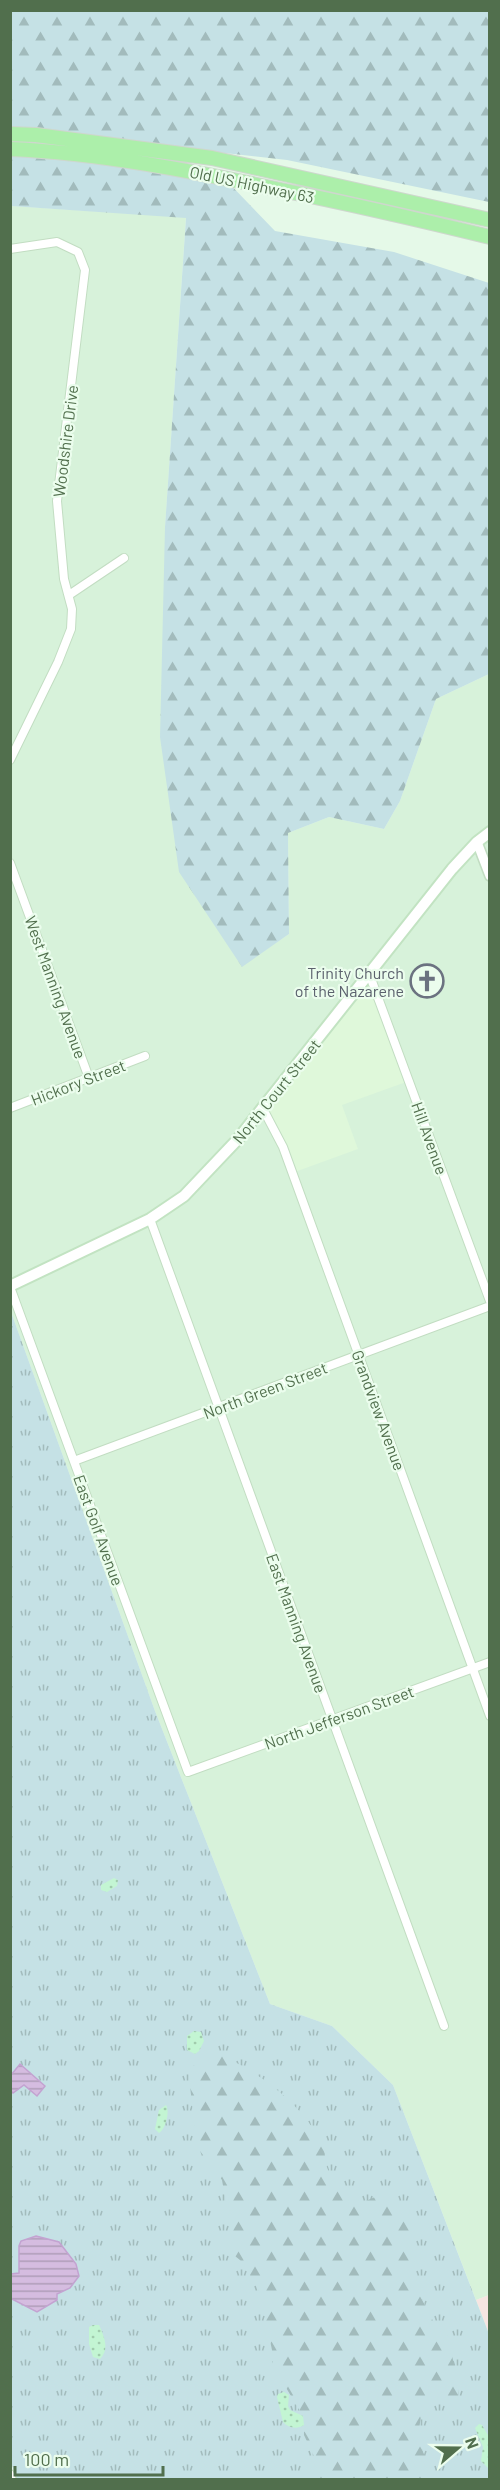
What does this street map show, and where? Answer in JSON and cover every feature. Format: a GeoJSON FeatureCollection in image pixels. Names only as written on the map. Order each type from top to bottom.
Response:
{"type":"FeatureCollection","features":[{"type":"Feature","properties":{"kind":"highway"},"geometry":{"type":"LineString","coordinates":[[10,134],[59,138],[212,158],[489,220]]}},
{"type":"Feature","properties":{"kind":"highway","name":"Old US Highway 63"},"geometry":{"type":"LineString","coordinates":[[10,149],[45,151],[194,171],[408,216],[489,237]]}},
{"type":"Feature","properties":{"kind":"main road","name":"North Court Street"},"geometry":{"type":"LineString","coordinates":[[10,1286],[150,1220],[171,1207],[198,1183],[238,1139],[370,976],[418,912],[477,842],[489,832]]}},
{"type":"Feature","properties":{"kind":"street","name":"Woodshire Drive"},"geometry":{"type":"LineString","coordinates":[[10,249],[57,242],[78,252],[85,270],[57,501],[64,579],[72,609],[71,629],[58,662],[10,760]]}},
{"type":"Feature","properties":{"kind":"street"},"geometry":{"type":"LineString","coordinates":[[69,595],[124,558]]}},
{"type":"Feature","properties":{"kind":"street"},"geometry":{"type":"LineString","coordinates":[[477,842],[489,876]]}},
{"type":"Feature","properties":{"kind":"street","name":"West Manning Avenue"},"geometry":{"type":"LineString","coordinates":[[10,863],[89,1078]]}},
{"type":"Feature","properties":{"kind":"street","name":"Hill Avenue"},"geometry":{"type":"LineString","coordinates":[[370,976],[489,1301]]}},
{"type":"Feature","properties":{"kind":"street","name":"Hickory Street"},"geometry":{"type":"LineString","coordinates":[[10,1108],[146,1056]]}},
{"type":"Feature","properties":{"kind":"street","name":"Grandview Avenue"},"geometry":{"type":"LineString","coordinates":[[262,1107],[283,1147],[489,1716]]}},
{"type":"Feature","properties":{"kind":"street","name":"East Manning Avenue"},"geometry":{"type":"LineString","coordinates":[[150,1220],[444,2026]]}},
{"type":"Feature","properties":{"kind":"street","name":"East Golf Avenue"},"geometry":{"type":"LineString","coordinates":[[10,1286],[188,1772]]}},
{"type":"Feature","properties":{"kind":"street","name":"North Green Street"},"geometry":{"type":"LineString","coordinates":[[74,1461],[489,1306]]}},
{"type":"Feature","properties":{"kind":"street","name":"North Jefferson Street"},"geometry":{"type":"LineString","coordinates":[[188,1772],[489,1662]]}},
{"type":"Feature","properties":{"kind":"street"},"geometry":{"type":"LineString","coordinates":[[10,2475],[12,2480]]}},
{"type":"Feature","properties":{"kind":"shaded area"},"geometry":{"type":"Polygon","coordinates":[[[11,206],[186,217],[165,527],[242,966],[289,934],[288,833],[329,817],[384,829],[400,801],[436,699],[489,674],[489,2295],[476,2300],[393,2085],[332,2026],[270,2004],[155,1711],[11,1312],[11,206]]]}},
{"type":"Feature","properties":{"kind":"shaded area"},"geometry":{"type":"Polygon","coordinates":[[[370,976],[409,1081],[342,1105],[358,1149],[292,1173],[262,1107],[370,976]]]}},
{"type":"Feature","properties":{"kind":"shaded area"},"geometry":{"type":"Polygon","coordinates":[[[20,2064],[45,2086],[37,2096],[24,2085],[13,2093],[11,2091],[11,2075],[20,2064]]]}},
{"type":"Feature","properties":{"kind":"shaded area"},"geometry":{"type":"Polygon","coordinates":[[[36,2236],[59,2242],[76,2264],[79,2276],[70,2288],[57,2294],[57,2300],[37,2312],[10,2298],[11,2274],[19,2273],[21,2241],[36,2236]]]}},
{"type":"Feature","properties":{"kind":"shaded area"},"geometry":{"type":"Polygon","coordinates":[[[489,2295],[489,2334],[476,2300],[489,2295]]]}},
{"type":"Feature","properties":{"kind":"green space"},"geometry":{"type":"Polygon","coordinates":[[[11,11],[489,11],[489,202],[287,160],[11,129],[11,11]]]}},
{"type":"Feature","properties":{"kind":"green space"},"geometry":{"type":"Polygon","coordinates":[[[11,149],[223,177],[275,231],[394,252],[489,283],[489,674],[436,699],[400,801],[384,829],[329,817],[288,833],[289,934],[242,967],[179,872],[160,737],[165,527],[186,218],[11,206],[11,149]]]}},
{"type":"Feature","properties":{"kind":"green space"},"geometry":{"type":"Polygon","coordinates":[[[11,1312],[155,1711],[270,2004],[332,2026],[393,2085],[489,2334],[490,2479],[17,2480],[11,2462],[11,1312]]]}},
{"type":"Feature","properties":{"kind":"green space"},"geometry":{"type":"Polygon","coordinates":[[[215,2052],[262,2078],[302,2113],[322,2143],[330,2174],[359,2204],[375,2197],[398,2204],[407,2215],[412,2233],[410,2263],[417,2289],[433,2321],[448,2336],[459,2389],[456,2401],[439,2399],[429,2403],[421,2416],[418,2436],[432,2479],[319,2478],[319,2467],[304,2435],[303,2416],[273,2366],[272,2350],[257,2286],[240,2260],[231,2253],[229,2219],[222,2180],[197,2147],[189,2077],[194,2065],[203,2056],[215,2052]]]}},
{"type":"Feature","properties":{"kind":"sand"},"geometry":{"type":"Polygon","coordinates":[[[114,1878],[118,1880],[117,1886],[107,1892],[101,1890],[101,1885],[114,1878]]]}},
{"type":"Feature","properties":{"kind":"sand"},"geometry":{"type":"Polygon","coordinates":[[[194,2031],[201,2032],[204,2041],[195,2054],[187,2050],[187,2036],[194,2031]]]}},
{"type":"Feature","properties":{"kind":"sand"},"geometry":{"type":"Polygon","coordinates":[[[166,2105],[167,2120],[159,2133],[155,2129],[159,2110],[166,2105]]]}},
{"type":"Feature","properties":{"kind":"sand"},"geometry":{"type":"Polygon","coordinates":[[[99,2325],[105,2342],[105,2351],[100,2359],[93,2357],[89,2344],[89,2327],[99,2325]]]}},
{"type":"Feature","properties":{"kind":"sand"},"geometry":{"type":"Polygon","coordinates":[[[284,2392],[289,2395],[290,2410],[303,2416],[304,2425],[294,2428],[283,2422],[277,2397],[278,2394],[284,2392]]]}},
{"type":"Feature","properties":{"kind":"sand"},"geometry":{"type":"Polygon","coordinates":[[[479,2424],[489,2437],[489,2469],[481,2461],[483,2447],[475,2428],[479,2424]]]}},
{"type":"Feature","properties":{"kind":"place","name":"Trinity Church of the Nazarene"},"geometry":{"type":"Point","coordinates":[427,981]}}]}
